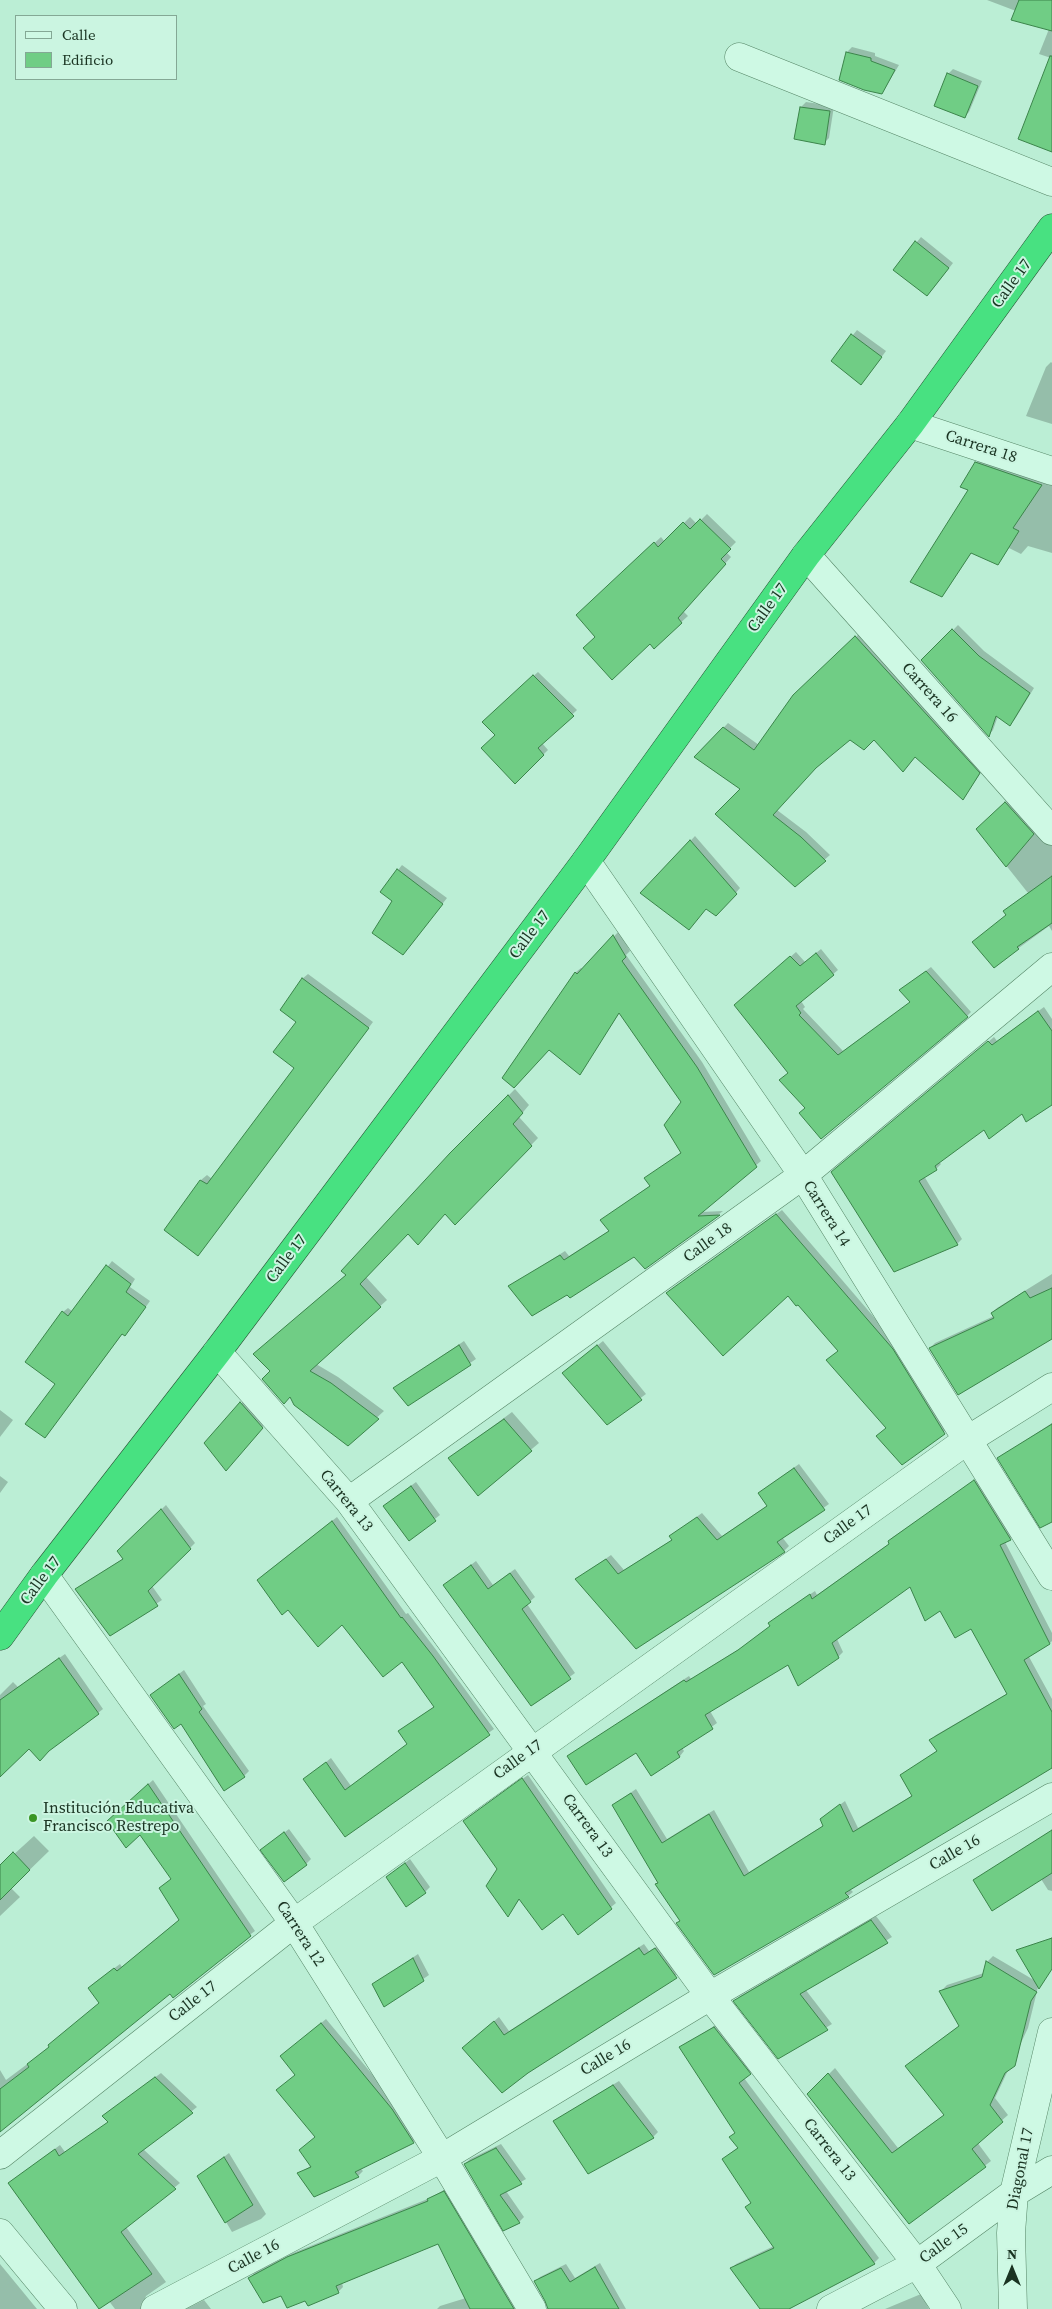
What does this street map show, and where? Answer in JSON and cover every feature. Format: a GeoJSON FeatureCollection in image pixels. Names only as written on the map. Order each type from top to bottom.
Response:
{"type":"FeatureCollection","features":[{"type":"Feature","properties":{"kind":"highway","name":"Calle 17"},"geometry":{"type":"LineString","coordinates":[[0,1636],[44,1575],[217,1352],[586,861],[806,555],[910,424],[1052,228]]}},
{"type":"Feature","properties":{"kind":"street"},"geometry":{"type":"LineString","coordinates":[[740,57],[1052,182]]}},
{"type":"Feature","properties":{"kind":"street","name":"Carrera 18"},"geometry":{"type":"LineString","coordinates":[[910,424],[1052,471]]}},
{"type":"Feature","properties":{"kind":"street","name":"Carrera 16"},"geometry":{"type":"LineString","coordinates":[[806,555],[1052,831]]}},
{"type":"Feature","properties":{"kind":"street","name":"Carrera 14"},"geometry":{"type":"LineString","coordinates":[[586,861],[803,1175],[966,1441],[1052,1576]]}},
{"type":"Feature","properties":{"kind":"street","name":"Calle 18"},"geometry":{"type":"LineString","coordinates":[[349,1501],[803,1175],[1052,966]]}},
{"type":"Feature","properties":{"kind":"street","name":"Carrera 13"},"geometry":{"type":"LineString","coordinates":[[217,1352],[349,1501],[710,1996],[917,2264],[947,2309]]}},
{"type":"Feature","properties":{"kind":"street","name":"Calle 17"},"geometry":{"type":"LineString","coordinates":[[0,2155],[294,1923],[966,1441],[1052,1387]]}},
{"type":"Feature","properties":{"kind":"street","name":"Carrera 12"},"geometry":{"type":"LineString","coordinates":[[44,1575],[294,1923],[442,2158],[532,2309]]}},
{"type":"Feature","properties":{"kind":"street","name":"Calle 16"},"geometry":{"type":"LineString","coordinates":[[155,2309],[442,2158],[710,1996],[1052,1797]]}},
{"type":"Feature","properties":{"kind":"street","name":"Diagonal 17"},"geometry":{"type":"LineString","coordinates":[[1014,2309],[1011,2232],[1014,2193],[1052,2032]]}},
{"type":"Feature","properties":{"kind":"street","name":"Calle 15"},"geometry":{"type":"LineString","coordinates":[[831,2309],[917,2264],[1014,2193],[1052,2170]]}},
{"type":"Feature","properties":{"kind":"street"},"geometry":{"type":"LineString","coordinates":[[0,2233],[63,2309]]}},
{"type":"Feature","properties":{"kind":"building"},"geometry":{"type":"Polygon","coordinates":[[[1019,0],[1052,0],[1052,31],[1011,20],[1019,0]]]}},
{"type":"Feature","properties":{"kind":"building"},"geometry":{"type":"Polygon","coordinates":[[[846,52],[871,58],[871,61],[895,70],[882,94],[864,90],[839,80],[846,52]]]}},
{"type":"Feature","properties":{"kind":"building"},"geometry":{"type":"Polygon","coordinates":[[[1050,56],[1052,56],[1052,152],[1018,139],[1050,56]]]}},
{"type":"Feature","properties":{"kind":"building"},"geometry":{"type":"Polygon","coordinates":[[[947,73],[978,86],[965,118],[934,106],[947,73]]]}},
{"type":"Feature","properties":{"kind":"building"},"geometry":{"type":"Polygon","coordinates":[[[800,107],[830,111],[825,145],[794,139],[800,107]]]}},
{"type":"Feature","properties":{"kind":"building"},"geometry":{"type":"Polygon","coordinates":[[[915,241],[949,268],[927,296],[893,270],[915,241]]]}},
{"type":"Feature","properties":{"kind":"building"},"geometry":{"type":"Polygon","coordinates":[[[851,334],[882,357],[861,385],[831,361],[851,334]]]}},
{"type":"Feature","properties":{"kind":"building"},"geometry":{"type":"Polygon","coordinates":[[[975,462],[1042,485],[1013,528],[1019,531],[998,565],[971,553],[942,597],[910,582],[968,490],[960,487],[975,462]]]}},
{"type":"Feature","properties":{"kind":"building"},"geometry":{"type":"Polygon","coordinates":[[[700,519],[731,549],[721,559],[726,564],[678,618],[682,623],[654,649],[650,644],[612,680],[583,648],[595,637],[576,615],[654,542],[658,547],[683,522],[690,529],[700,519]]]}},
{"type":"Feature","properties":{"kind":"building"},"geometry":{"type":"Polygon","coordinates":[[[952,629],[979,656],[1030,693],[1010,726],[996,716],[989,737],[921,660],[952,629]]]}},
{"type":"Feature","properties":{"kind":"building"},"geometry":{"type":"Polygon","coordinates":[[[855,636],[980,773],[963,800],[915,757],[903,772],[874,740],[864,750],[850,740],[816,768],[773,815],[801,837],[826,861],[795,887],[715,814],[740,789],[694,757],[723,727],[754,750],[793,695],[855,636]]]}},
{"type":"Feature","properties":{"kind":"building"},"geometry":{"type":"Polygon","coordinates":[[[533,675],[574,716],[538,748],[544,755],[515,784],[481,748],[495,735],[482,722],[533,675]]]}},
{"type":"Feature","properties":{"kind":"building"},"geometry":{"type":"Polygon","coordinates":[[[1005,802],[1034,834],[1006,867],[976,829],[1005,802]]]}},
{"type":"Feature","properties":{"kind":"building"},"geometry":{"type":"Polygon","coordinates":[[[690,840],[737,894],[716,916],[706,909],[689,930],[640,893],[690,840]]]}},
{"type":"Feature","properties":{"kind":"building"},"geometry":{"type":"Polygon","coordinates":[[[397,869],[443,904],[403,955],[372,933],[392,901],[380,892],[397,869]]]}},
{"type":"Feature","properties":{"kind":"building"},"geometry":{"type":"Polygon","coordinates":[[[1052,876],[1052,923],[1017,947],[1019,949],[994,968],[972,942],[1006,915],[1003,911],[1052,876]]]}},
{"type":"Feature","properties":{"kind":"building"},"geometry":{"type":"Polygon","coordinates":[[[613,935],[626,957],[622,961],[697,1067],[757,1167],[698,1216],[720,1215],[645,1269],[634,1257],[570,1298],[567,1295],[532,1316],[508,1286],[560,1255],[564,1260],[609,1231],[600,1220],[650,1186],[644,1178],[681,1153],[664,1125],[681,1102],[619,1013],[580,1075],[549,1050],[514,1088],[502,1078],[575,972],[577,974],[613,935]]]}},
{"type":"Feature","properties":{"kind":"building"},"geometry":{"type":"Polygon","coordinates":[[[816,953],[834,975],[796,1006],[801,1013],[799,1015],[838,1055],[910,1002],[899,990],[926,971],[968,1017],[821,1139],[799,1113],[805,1108],[779,1080],[788,1073],[734,1005],[790,956],[800,966],[816,953]]]}},
{"type":"Feature","properties":{"kind":"building"},"geometry":{"type":"Polygon","coordinates":[[[302,978],[369,1028],[198,1256],[164,1230],[200,1180],[207,1184],[294,1068],[273,1052],[296,1022],[280,1010],[302,978]]]}},
{"type":"Feature","properties":{"kind":"building"},"geometry":{"type":"Polygon","coordinates":[[[1038,1011],[1052,1031],[1052,1105],[1026,1122],[1022,1114],[989,1139],[984,1130],[935,1166],[937,1170],[919,1181],[958,1245],[894,1272],[831,1172],[988,1041],[992,1045],[1038,1011]]]}},
{"type":"Feature","properties":{"kind":"building"},"geometry":{"type":"Polygon","coordinates":[[[508,1095],[523,1113],[513,1124],[532,1146],[455,1225],[445,1214],[418,1245],[408,1234],[360,1284],[381,1307],[310,1371],[331,1383],[379,1419],[348,1446],[294,1405],[290,1397],[284,1404],[262,1379],[270,1371],[253,1354],[346,1275],[341,1271],[450,1153],[508,1095]]]}},
{"type":"Feature","properties":{"kind":"building"},"geometry":{"type":"Polygon","coordinates":[[[776,1214],[893,1349],[945,1434],[902,1465],[876,1436],[886,1428],[826,1360],[838,1351],[788,1296],[723,1356],[666,1293],[776,1214]]]}},
{"type":"Feature","properties":{"kind":"building"},"geometry":{"type":"Polygon","coordinates":[[[106,1265],[131,1284],[126,1292],[146,1307],[125,1336],[122,1334],[45,1438],[25,1424],[55,1384],[25,1362],[62,1311],[68,1316],[106,1265]]]}},
{"type":"Feature","properties":{"kind":"building"},"geometry":{"type":"Polygon","coordinates":[[[1052,1288],[1052,1339],[958,1395],[929,1348],[994,1318],[991,1313],[1025,1291],[1030,1298],[1052,1288]]]}},
{"type":"Feature","properties":{"kind":"building"},"geometry":{"type":"Polygon","coordinates":[[[459,1345],[471,1365],[408,1406],[393,1388],[459,1345]]]}},
{"type":"Feature","properties":{"kind":"building"},"geometry":{"type":"Polygon","coordinates":[[[597,1345],[642,1400],[607,1425],[562,1373],[597,1345]]]}},
{"type":"Feature","properties":{"kind":"building"},"geometry":{"type":"Polygon","coordinates":[[[240,1402],[263,1428],[226,1471],[204,1443],[240,1402]]]}},
{"type":"Feature","properties":{"kind":"building"},"geometry":{"type":"Polygon","coordinates":[[[504,1419],[532,1451],[478,1496],[448,1458],[504,1419]]]}},
{"type":"Feature","properties":{"kind":"building"},"geometry":{"type":"Polygon","coordinates":[[[1052,1424],[1052,1522],[1040,1528],[997,1458],[1052,1424]]]}},
{"type":"Feature","properties":{"kind":"building"},"geometry":{"type":"Polygon","coordinates":[[[794,1468],[825,1510],[777,1542],[785,1552],[636,1649],[575,1579],[606,1559],[618,1574],[672,1540],[669,1536],[697,1517],[717,1540],[767,1506],[758,1493],[794,1468]]]}},
{"type":"Feature","properties":{"kind":"building"},"geometry":{"type":"Polygon","coordinates":[[[974,1480],[1011,1540],[1000,1545],[1050,1644],[1024,1660],[1052,1712],[1052,1768],[845,1893],[849,1897],[714,1975],[676,1923],[680,1921],[655,1884],[658,1883],[612,1805],[631,1793],[662,1843],[709,1814],[744,1876],[823,1826],[820,1819],[840,1804],[853,1832],[912,1796],[900,1775],[937,1751],[929,1740],[1007,1694],[971,1629],[955,1638],[940,1611],[925,1621],[910,1587],[832,1643],[839,1658],[798,1686],[788,1665],[705,1715],[713,1729],[677,1752],[680,1757],[651,1776],[636,1753],[586,1785],[567,1756],[684,1680],[686,1682],[738,1650],[770,1626],[768,1623],[810,1594],[812,1599],[889,1544],[888,1541],[974,1480]]]}},
{"type":"Feature","properties":{"kind":"building"},"geometry":{"type":"Polygon","coordinates":[[[411,1486],[436,1521],[409,1541],[383,1506],[411,1486]]]}},
{"type":"Feature","properties":{"kind":"building"},"geometry":{"type":"Polygon","coordinates":[[[161,1509],[191,1549],[148,1591],[158,1606],[110,1636],[75,1589],[123,1559],[117,1551],[161,1509]]]}},
{"type":"Feature","properties":{"kind":"building"},"geometry":{"type":"Polygon","coordinates":[[[332,1521],[401,1618],[433,1656],[490,1735],[345,1837],[303,1779],[326,1762],[345,1790],[407,1744],[398,1731],[434,1707],[402,1662],[383,1677],[342,1625],[318,1647],[288,1610],[282,1615],[257,1580],[332,1521]]]}},
{"type":"Feature","properties":{"kind":"building"},"geometry":{"type":"Polygon","coordinates":[[[471,1565],[488,1589],[510,1573],[531,1602],[522,1609],[571,1679],[531,1706],[443,1585],[471,1565]]]}},
{"type":"Feature","properties":{"kind":"building"},"geometry":{"type":"Polygon","coordinates":[[[59,1658],[99,1714],[49,1751],[40,1761],[29,1749],[0,1777],[0,1700],[59,1658]]]}},
{"type":"Feature","properties":{"kind":"building"},"geometry":{"type":"Polygon","coordinates":[[[179,1674],[202,1709],[199,1712],[245,1777],[224,1791],[181,1724],[174,1729],[150,1695],[179,1674]]]}},
{"type":"Feature","properties":{"kind":"building"},"geometry":{"type":"Polygon","coordinates":[[[522,1778],[612,1909],[578,1935],[563,1914],[542,1930],[519,1899],[508,1917],[486,1886],[497,1869],[463,1821],[522,1778]]]}},
{"type":"Feature","properties":{"kind":"building"},"geometry":{"type":"Polygon","coordinates":[[[148,1784],[251,1936],[173,1998],[170,1994],[0,2132],[0,2089],[29,2067],[27,2064],[99,2003],[88,1988],[114,1968],[117,1971],[179,1920],[159,1888],[171,1879],[140,1835],[126,1848],[107,1821],[148,1784]]]}},
{"type":"Feature","properties":{"kind":"building"},"geometry":{"type":"Polygon","coordinates":[[[1052,1830],[1052,1873],[992,1911],[973,1880],[1052,1830]]]}},
{"type":"Feature","properties":{"kind":"building"},"geometry":{"type":"Polygon","coordinates":[[[284,1832],[307,1865],[284,1882],[260,1850],[284,1832]]]}},
{"type":"Feature","properties":{"kind":"building"},"geometry":{"type":"Polygon","coordinates":[[[13,1852],[30,1870],[0,1900],[0,1865],[13,1852]]]}},
{"type":"Feature","properties":{"kind":"building"},"geometry":{"type":"Polygon","coordinates":[[[405,1863],[426,1893],[406,1907],[386,1877],[405,1863]]]}},
{"type":"Feature","properties":{"kind":"building"},"geometry":{"type":"Polygon","coordinates":[[[871,1920],[888,1943],[800,1994],[828,2030],[778,2059],[733,2001],[871,1920]]]}},
{"type":"Feature","properties":{"kind":"building"},"geometry":{"type":"Polygon","coordinates":[[[1052,1938],[1052,1969],[1039,1989],[1016,1950],[1052,1938]]]}},
{"type":"Feature","properties":{"kind":"building"},"geometry":{"type":"Polygon","coordinates":[[[639,1948],[644,1955],[655,1948],[677,1978],[528,2073],[502,2093],[462,2048],[494,2021],[504,2035],[639,1948]]]}},
{"type":"Feature","properties":{"kind":"building"},"geometry":{"type":"Polygon","coordinates":[[[413,1958],[424,1981],[384,2007],[372,1984],[413,1958]]]}},
{"type":"Feature","properties":{"kind":"building"},"geometry":{"type":"Polygon","coordinates":[[[986,1961],[1037,1992],[1031,2001],[1015,2066],[1005,2073],[990,2105],[1003,2122],[972,2149],[986,2167],[909,2224],[807,2094],[828,2073],[892,2153],[944,2115],[905,2066],[959,2026],[939,1991],[982,1977],[986,1961]]]}},
{"type":"Feature","properties":{"kind":"building"},"geometry":{"type":"Polygon","coordinates":[[[321,2023],[392,2109],[414,2143],[355,2172],[359,2177],[314,2197],[297,2173],[311,2167],[299,2150],[315,2137],[276,2090],[295,2075],[280,2056],[321,2023]]]}},
{"type":"Feature","properties":{"kind":"building"},"geometry":{"type":"Polygon","coordinates":[[[714,2027],[751,2074],[739,2083],[875,2264],[789,2309],[760,2309],[730,2268],[774,2248],[745,2207],[751,2203],[722,2159],[738,2148],[729,2137],[735,2133],[679,2047],[714,2027]]]}},
{"type":"Feature","properties":{"kind":"building"},"geometry":{"type":"Polygon","coordinates":[[[155,2077],[193,2113],[138,2154],[176,2189],[121,2232],[152,2274],[99,2309],[8,2183],[55,2149],[59,2156],[108,2122],[102,2116],[155,2077]]]}},
{"type":"Feature","properties":{"kind":"building"},"geometry":{"type":"Polygon","coordinates":[[[613,2085],[654,2138],[588,2174],[553,2121],[613,2085]]]}},
{"type":"Feature","properties":{"kind":"building"},"geometry":{"type":"Polygon","coordinates":[[[496,2148],[522,2184],[500,2195],[520,2223],[503,2231],[464,2164],[496,2148]]]}},
{"type":"Feature","properties":{"kind":"building"},"geometry":{"type":"Polygon","coordinates":[[[224,2157],[253,2205],[225,2223],[197,2176],[224,2157]]]}},
{"type":"Feature","properties":{"kind":"building"},"geometry":{"type":"Polygon","coordinates":[[[444,2191],[514,2309],[470,2309],[438,2244],[336,2286],[339,2293],[308,2306],[305,2301],[287,2308],[281,2296],[263,2303],[248,2278],[287,2257],[428,2201],[427,2199],[444,2191]]]}},
{"type":"Feature","properties":{"kind":"building"},"geometry":{"type":"Polygon","coordinates":[[[595,2267],[619,2309],[548,2309],[534,2281],[561,2268],[570,2282],[595,2267]]]}},
{"type":"Feature","properties":{"kind":"place","name":"Institución Educativa Francisco Restrepo"},"geometry":{"type":"Point","coordinates":[33,1818]}}]}
